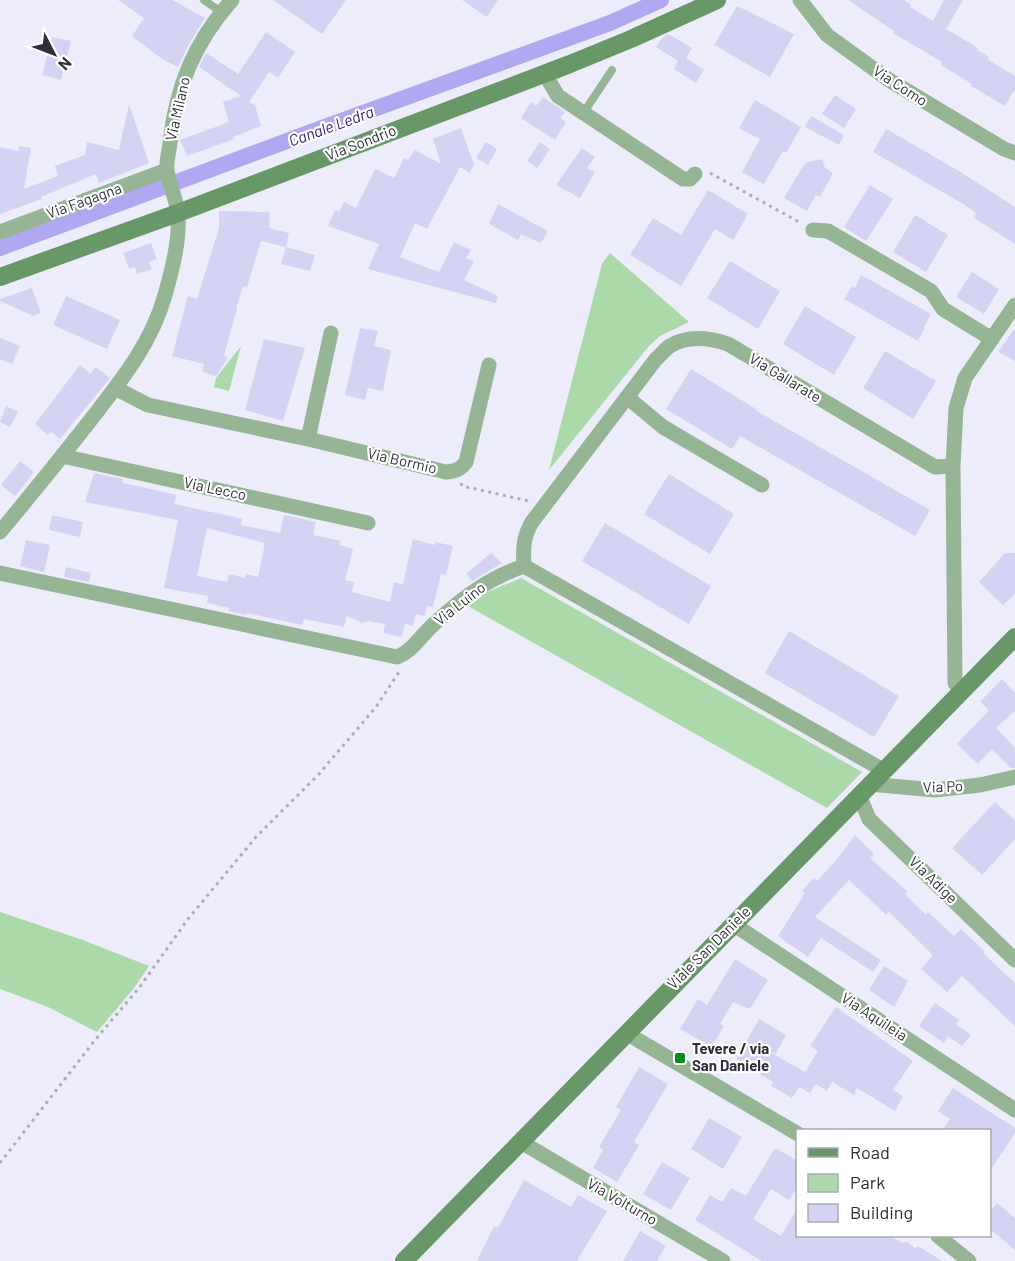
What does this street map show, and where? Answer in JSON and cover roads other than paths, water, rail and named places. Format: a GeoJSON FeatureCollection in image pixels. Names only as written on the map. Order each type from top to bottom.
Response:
{"type":"FeatureCollection","features":[{"type":"Feature","properties":{"kind":"street","name":"Via Milano"},"geometry":{"type":"LineString","coordinates":[[177,208],[168,173],[171,129],[190,61],[221,12],[232,0]]}},
{"type":"Feature","properties":{"kind":"street","name":"Via Sondrio"},"geometry":{"type":"LineString","coordinates":[[0,277],[177,208],[544,73],[631,39],[717,0]]}},
{"type":"Feature","properties":{"kind":"street","name":"Via Como"},"geometry":{"type":"LineString","coordinates":[[800,0],[827,35],[889,80],[1004,149],[1015,153]]}},
{"type":"Feature","properties":{"kind":"street"},"geometry":{"type":"LineString","coordinates":[[544,73],[558,96],[683,179],[690,179],[694,174]]}},
{"type":"Feature","properties":{"kind":"street","name":"Via Fagagna"},"geometry":{"type":"LineString","coordinates":[[0,232],[168,173]]}},
{"type":"Feature","properties":{"kind":"street"},"geometry":{"type":"LineString","coordinates":[[0,532],[142,352],[155,325],[165,295],[178,232],[177,208]]}},
{"type":"Feature","properties":{"kind":"street"},"geometry":{"type":"LineString","coordinates":[[813,230],[828,231],[931,291],[943,309],[992,339]]}},
{"type":"Feature","properties":{"kind":"street"},"geometry":{"type":"LineString","coordinates":[[962,691],[955,682],[953,466],[956,408],[965,378],[1015,306]]}},
{"type":"Feature","properties":{"kind":"street"},"geometry":{"type":"LineString","coordinates":[[308,439],[331,333]]}},
{"type":"Feature","properties":{"kind":"street","name":"Via Gallarate"},"geometry":{"type":"LineString","coordinates":[[524,566],[523,543],[526,532],[545,505],[656,359],[670,346],[685,340],[713,339],[728,344],[935,467],[953,466]]}},
{"type":"Feature","properties":{"kind":"street","name":"Via Bormio"},"geometry":{"type":"LineString","coordinates":[[115,388],[148,405],[454,471],[466,462],[489,365]]}},
{"type":"Feature","properties":{"kind":"street"},"geometry":{"type":"LineString","coordinates":[[627,397],[663,427],[762,485]]}},
{"type":"Feature","properties":{"kind":"street","name":"Via Lecco"},"geometry":{"type":"LineString","coordinates":[[62,456],[368,523]]}},
{"type":"Feature","properties":{"kind":"street"},"geometry":{"type":"LineString","coordinates":[[524,566],[883,770]]}},
{"type":"Feature","properties":{"kind":"street","name":"Via Luino"},"geometry":{"type":"LineString","coordinates":[[0,573],[391,657],[405,654],[434,624],[477,588],[500,575],[524,566]]}},
{"type":"Feature","properties":{"kind":"street","name":"Viale San Daniele"},"geometry":{"type":"LineString","coordinates":[[404,1261],[1015,637]]}},
{"type":"Feature","properties":{"kind":"street","name":"Via Po"},"geometry":{"type":"LineString","coordinates":[[864,789],[935,790],[980,785],[1015,777]]}},
{"type":"Feature","properties":{"kind":"street","name":"Via Adige"},"geometry":{"type":"LineString","coordinates":[[864,789],[869,819],[1015,960]]}},
{"type":"Feature","properties":{"kind":"street","name":"Via Aquileia"},"geometry":{"type":"LineString","coordinates":[[733,924],[1015,1110]]}},
{"type":"Feature","properties":{"kind":"street"},"geometry":{"type":"LineString","coordinates":[[626,1033],[796,1133]]}},
{"type":"Feature","properties":{"kind":"street","name":"Via Volturno"},"geometry":{"type":"LineString","coordinates":[[521,1142],[723,1261]]}},
{"type":"Feature","properties":{"kind":"street"},"geometry":{"type":"LineString","coordinates":[[939,1237],[969,1261]]}},
{"type":"Feature","properties":{"kind":"lane"},"geometry":{"type":"LineString","coordinates":[[204,0],[221,12]]}},
{"type":"Feature","properties":{"kind":"lane"},"geometry":{"type":"LineString","coordinates":[[584,112],[612,70]]}},
{"type":"Feature","properties":{"kind":"waterway","name":"Canale Ledra"},"geometry":{"type":"LineString","coordinates":[[0,248],[610,23],[661,0]]}},
{"type":"Feature","properties":{"kind":"place","name":"Tevere / via San Daniele"},"geometry":{"type":"Point","coordinates":[680,1058]}}]}
